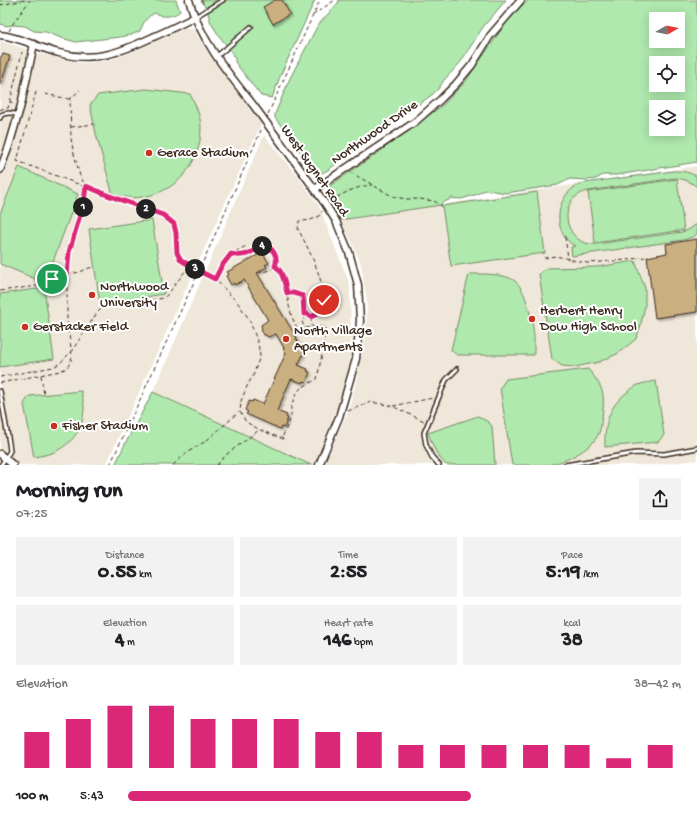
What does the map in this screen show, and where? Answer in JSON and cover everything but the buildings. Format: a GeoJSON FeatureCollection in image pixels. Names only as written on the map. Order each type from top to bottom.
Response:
{"type":"FeatureCollection","features":[{"type":"Feature","properties":{"kind":"street","name":"West Sugnet Road"},"geometry":{"type":"LineString","coordinates":[[189,0],[201,30],[216,57],[315,189],[324,207],[336,222],[348,252],[358,285],[360,321],[356,359],[339,417],[319,465]]}},
{"type":"Feature","properties":{"kind":"street","name":"Northwood Drive"},"geometry":{"type":"LineString","coordinates":[[315,189],[415,122],[441,99],[472,65],[490,36],[520,0]]}},
{"type":"Feature","properties":{"kind":"street"},"geometry":{"type":"LineString","coordinates":[[0,35],[7,35],[66,55],[85,57],[103,56],[120,52],[195,17]]}},
{"type":"Feature","properties":{"kind":"street"},"geometry":{"type":"LineString","coordinates":[[0,170],[21,105],[34,44]]}},
{"type":"Feature","properties":{"kind":"street"},"geometry":{"type":"LineString","coordinates":[[0,454],[13,465]]}},
{"type":"Feature","properties":{"kind":"lane"},"geometry":{"type":"LineString","coordinates":[[195,17],[223,0]]}},
{"type":"Feature","properties":{"kind":"lane"},"geometry":{"type":"LineString","coordinates":[[216,57],[251,27]]}},
{"type":"Feature","properties":{"kind":"lane"},"geometry":{"type":"LineString","coordinates":[[0,118],[1,115],[6,113],[18,115]]}},
{"type":"Feature","properties":{"kind":"lane"},"geometry":{"type":"LineString","coordinates":[[439,465],[432,457],[426,445],[424,433],[446,380],[457,368]]}},
{"type":"Feature","properties":{"kind":"lane"},"geometry":{"type":"LineString","coordinates":[[0,391],[10,451],[2,465]]}},
{"type":"Feature","properties":{"kind":"lane"},"geometry":{"type":"LineString","coordinates":[[565,465],[636,453],[664,454],[697,448]]}},
{"type":"Feature","properties":{"kind":"path"},"geometry":{"type":"LineString","coordinates":[[0,5],[25,0]]}},
{"type":"Feature","properties":{"kind":"path"},"geometry":{"type":"LineString","coordinates":[[7,35],[12,25],[30,0]]}},
{"type":"Feature","properties":{"kind":"path"},"geometry":{"type":"LineString","coordinates":[[202,0],[204,12]]}},
{"type":"Feature","properties":{"kind":"path"},"geometry":{"type":"LineString","coordinates":[[110,465],[199,271],[320,0]]}},
{"type":"Feature","properties":{"kind":"path"},"geometry":{"type":"LineString","coordinates":[[313,15],[336,0]]}},
{"type":"Feature","properties":{"kind":"path"},"geometry":{"type":"LineString","coordinates":[[10,102],[22,52]]}},
{"type":"Feature","properties":{"kind":"path"},"geometry":{"type":"LineString","coordinates":[[0,383],[60,371],[67,368],[71,361],[67,320],[67,275],[69,252],[84,202],[86,186],[80,176],[73,150],[70,127],[70,99],[80,90]]}},
{"type":"Feature","properties":{"kind":"path"},"geometry":{"type":"LineString","coordinates":[[36,92],[17,161],[163,215],[174,224],[177,253],[181,260],[215,279],[238,303],[249,319],[258,343],[260,356],[253,376],[248,384],[240,412],[206,441],[188,452],[173,465]]}},
{"type":"Feature","properties":{"kind":"path"},"geometry":{"type":"LineString","coordinates":[[45,94],[70,99]]}},
{"type":"Feature","properties":{"kind":"path"},"geometry":{"type":"LineString","coordinates":[[70,127],[94,124]]}},
{"type":"Feature","properties":{"kind":"path"},"geometry":{"type":"LineString","coordinates":[[344,169],[392,196],[405,199],[434,201],[442,206]]}},
{"type":"Feature","properties":{"kind":"path"},"geometry":{"type":"LineString","coordinates":[[311,317],[319,312],[324,305],[323,291],[320,275],[298,229],[299,221],[306,221],[315,218],[321,214],[324,207],[339,195],[365,185],[373,185]]}},
{"type":"Feature","properties":{"kind":"path"},"geometry":{"type":"LineString","coordinates":[[107,195],[112,191]]}},
{"type":"Feature","properties":{"kind":"path"},"geometry":{"type":"LineString","coordinates":[[565,237],[568,259]]}},
{"type":"Feature","properties":{"kind":"path"},"geometry":{"type":"LineString","coordinates":[[215,279],[221,267],[231,254],[248,245]]}},
{"type":"Feature","properties":{"kind":"path"},"geometry":{"type":"LineString","coordinates":[[231,254],[248,254],[262,246],[273,250],[277,258],[275,266],[260,273]]}},
{"type":"Feature","properties":{"kind":"path"},"geometry":{"type":"LineString","coordinates":[[544,258],[556,256],[576,261],[588,262],[626,260],[645,257]]}},
{"type":"Feature","properties":{"kind":"path"},"geometry":{"type":"LineString","coordinates":[[0,377],[53,367],[59,364],[71,352],[97,313],[102,308],[164,298],[189,265]]}},
{"type":"Feature","properties":{"kind":"path"},"geometry":{"type":"LineString","coordinates":[[0,291],[37,286],[56,277],[80,272],[94,266]]}},
{"type":"Feature","properties":{"kind":"path"},"geometry":{"type":"LineString","coordinates":[[275,266],[278,267],[283,277],[292,318],[299,331],[310,326],[325,327],[324,344],[317,379],[297,392],[291,406],[291,417],[281,438]]}},
{"type":"Feature","properties":{"kind":"path"},"geometry":{"type":"LineString","coordinates":[[287,293],[294,293],[303,296],[304,320],[302,322],[305,328]]}},
{"type":"Feature","properties":{"kind":"path"},"geometry":{"type":"LineString","coordinates":[[304,314],[308,314],[311,317]]}},
{"type":"Feature","properties":{"kind":"path"},"geometry":{"type":"LineString","coordinates":[[310,326],[312,322],[311,317]]}},
{"type":"Feature","properties":{"kind":"path"},"geometry":{"type":"LineString","coordinates":[[41,374],[44,395]]}},
{"type":"Feature","properties":{"kind":"path"},"geometry":{"type":"LineString","coordinates":[[392,406],[440,397]]}},
{"type":"Feature","properties":{"kind":"path"},"geometry":{"type":"LineString","coordinates":[[348,411],[371,402],[392,406],[428,422]]}},
{"type":"Feature","properties":{"kind":"path"},"geometry":{"type":"LineString","coordinates":[[240,412],[246,422],[260,430],[286,440]]}},
{"type":"Feature","properties":{"kind":"path"},"geometry":{"type":"LineString","coordinates":[[217,465],[227,454],[260,430]]}},
{"type":"Feature","properties":{"kind":"shaded area","name":"Northwood University"},"geometry":{"type":"Polygon","coordinates":[[[185,28],[194,30],[208,53],[261,124],[106,465],[0,465],[0,41],[45,55],[83,63],[116,58],[185,28]]]}},
{"type":"Feature","properties":{"kind":"shaded area","name":"Northwood University"},"geometry":{"type":"Polygon","coordinates":[[[264,135],[302,182],[319,206],[350,285],[351,357],[337,408],[314,465],[311,465],[153,392],[264,135]]]}},
{"type":"Feature","properties":{"kind":"shaded area","name":"Herbert Henry Dow High School"},"geometry":{"type":"Polygon","coordinates":[[[697,166],[697,460],[653,465],[324,465],[348,411],[357,379],[366,336],[367,301],[361,265],[352,242],[340,220],[697,166]]]}},
{"type":"Feature","properties":{"kind":"green space"},"geometry":{"type":"Polygon","coordinates":[[[0,0],[176,0],[180,11],[174,15],[167,16],[162,16],[155,13],[149,16],[140,31],[131,35],[76,42],[46,32],[34,31],[25,26],[7,26],[0,24],[0,0]]]}},
{"type":"Feature","properties":{"kind":"green space"},"geometry":{"type":"Polygon","coordinates":[[[201,0],[315,0],[281,74],[272,98],[261,96],[235,62],[235,58],[211,23],[207,10],[201,0]]]}},
{"type":"Feature","properties":{"kind":"green space"},"geometry":{"type":"Polygon","coordinates":[[[339,0],[506,0],[483,27],[460,63],[433,94],[322,173],[310,165],[275,118],[275,114],[290,78],[318,25],[339,0]]]}},
{"type":"Feature","properties":{"kind":"green space"},"geometry":{"type":"Polygon","coordinates":[[[529,0],[697,0],[697,162],[617,175],[603,175],[596,179],[570,179],[558,185],[506,193],[485,190],[461,199],[450,198],[441,205],[340,220],[327,197],[327,191],[331,185],[375,155],[445,103],[465,82],[508,20],[529,0]]]}},
{"type":"Feature","properties":{"kind":"green space","name":"Gerace Stadium"},"geometry":{"type":"Polygon","coordinates":[[[146,89],[190,94],[201,124],[200,141],[197,153],[191,165],[184,174],[165,190],[138,198],[113,195],[96,134],[90,105],[98,95],[146,89]]]}},
{"type":"Feature","properties":{"kind":"green space"},"geometry":{"type":"Polygon","coordinates":[[[19,167],[78,194],[45,283],[0,264],[0,214],[19,167]]]}},
{"type":"Feature","properties":{"kind":"green space"},"geometry":{"type":"Polygon","coordinates":[[[674,171],[685,172],[696,176],[697,187],[692,183],[675,178],[586,191],[574,198],[570,204],[567,217],[570,229],[579,240],[590,244],[682,232],[697,224],[697,234],[683,240],[572,256],[571,247],[575,246],[568,241],[563,234],[559,219],[562,202],[572,189],[584,183],[674,171]]]}},
{"type":"Feature","properties":{"kind":"green space"},"geometry":{"type":"Polygon","coordinates":[[[677,179],[684,230],[595,243],[588,192],[677,179]]]}},
{"type":"Feature","properties":{"kind":"green space"},"geometry":{"type":"Polygon","coordinates":[[[537,192],[545,253],[451,266],[442,206],[537,192]]]}},
{"type":"Feature","properties":{"kind":"green space"},"geometry":{"type":"Polygon","coordinates":[[[152,220],[164,294],[100,304],[89,229],[152,220]]]}},
{"type":"Feature","properties":{"kind":"green space"},"geometry":{"type":"Polygon","coordinates":[[[635,261],[645,288],[645,306],[636,339],[617,354],[599,362],[575,367],[562,366],[552,359],[539,274],[547,268],[597,267],[635,261]]]}},
{"type":"Feature","properties":{"kind":"green space"},"geometry":{"type":"Polygon","coordinates":[[[469,274],[493,274],[511,278],[519,285],[526,298],[532,323],[534,355],[457,355],[451,350],[469,274]]]}},
{"type":"Feature","properties":{"kind":"green space","name":"Gerstacker Field"},"geometry":{"type":"Polygon","coordinates":[[[44,288],[54,359],[0,367],[0,294],[44,288]]]}},
{"type":"Feature","properties":{"kind":"green space"},"geometry":{"type":"Polygon","coordinates":[[[588,369],[599,385],[603,398],[600,429],[594,441],[583,451],[560,462],[546,465],[512,465],[500,388],[506,379],[588,369]]]}},
{"type":"Feature","properties":{"kind":"green space"},"geometry":{"type":"Polygon","coordinates":[[[656,381],[664,435],[658,442],[605,447],[607,422],[609,415],[617,402],[637,385],[656,381]]]}},
{"type":"Feature","properties":{"kind":"green space","name":"Fisher Stadium"},"geometry":{"type":"Polygon","coordinates":[[[81,391],[84,405],[83,415],[82,422],[76,435],[59,450],[50,454],[34,457],[24,404],[29,396],[81,391]]]}},
{"type":"Feature","properties":{"kind":"green space"},"geometry":{"type":"Polygon","coordinates":[[[153,392],[311,465],[115,465],[153,392]]]}},
{"type":"Feature","properties":{"kind":"green space"},"geometry":{"type":"Polygon","coordinates":[[[478,416],[492,426],[495,465],[446,465],[433,447],[428,433],[478,416]]]}},
{"type":"Feature","properties":{"kind":"place","name":"Gerace Stadium"},"geometry":{"type":"Point","coordinates":[149,153]}},
{"type":"Feature","properties":{"kind":"place","name":"Northwood University"},"geometry":{"type":"Point","coordinates":[92,295]}},
{"type":"Feature","properties":{"kind":"place","name":"Herbert Henry Dow High School"},"geometry":{"type":"Point","coordinates":[532,319]}},
{"type":"Feature","properties":{"kind":"place","name":"Gerstacker Field"},"geometry":{"type":"Point","coordinates":[25,327]}},
{"type":"Feature","properties":{"kind":"place","name":"North Village Apartments"},"geometry":{"type":"Point","coordinates":[286,339]}},
{"type":"Feature","properties":{"kind":"place","name":"Fisher Stadium"},"geometry":{"type":"Point","coordinates":[54,426]}},
{"type":"Feature","properties":{"kind":"route"},"geometry":{"type":"LineString","coordinates":[[52,279],[67,275],[69,252],[84,202],[86,186],[163,215],[174,224],[177,253],[181,260],[215,279],[221,267],[231,254],[248,254],[262,246],[273,250],[275,253],[277,258],[275,266],[278,267],[283,277],[287,293],[294,293],[299,296],[303,296],[304,314],[308,314],[311,317],[315,315],[324,305],[324,300]]}}]}
